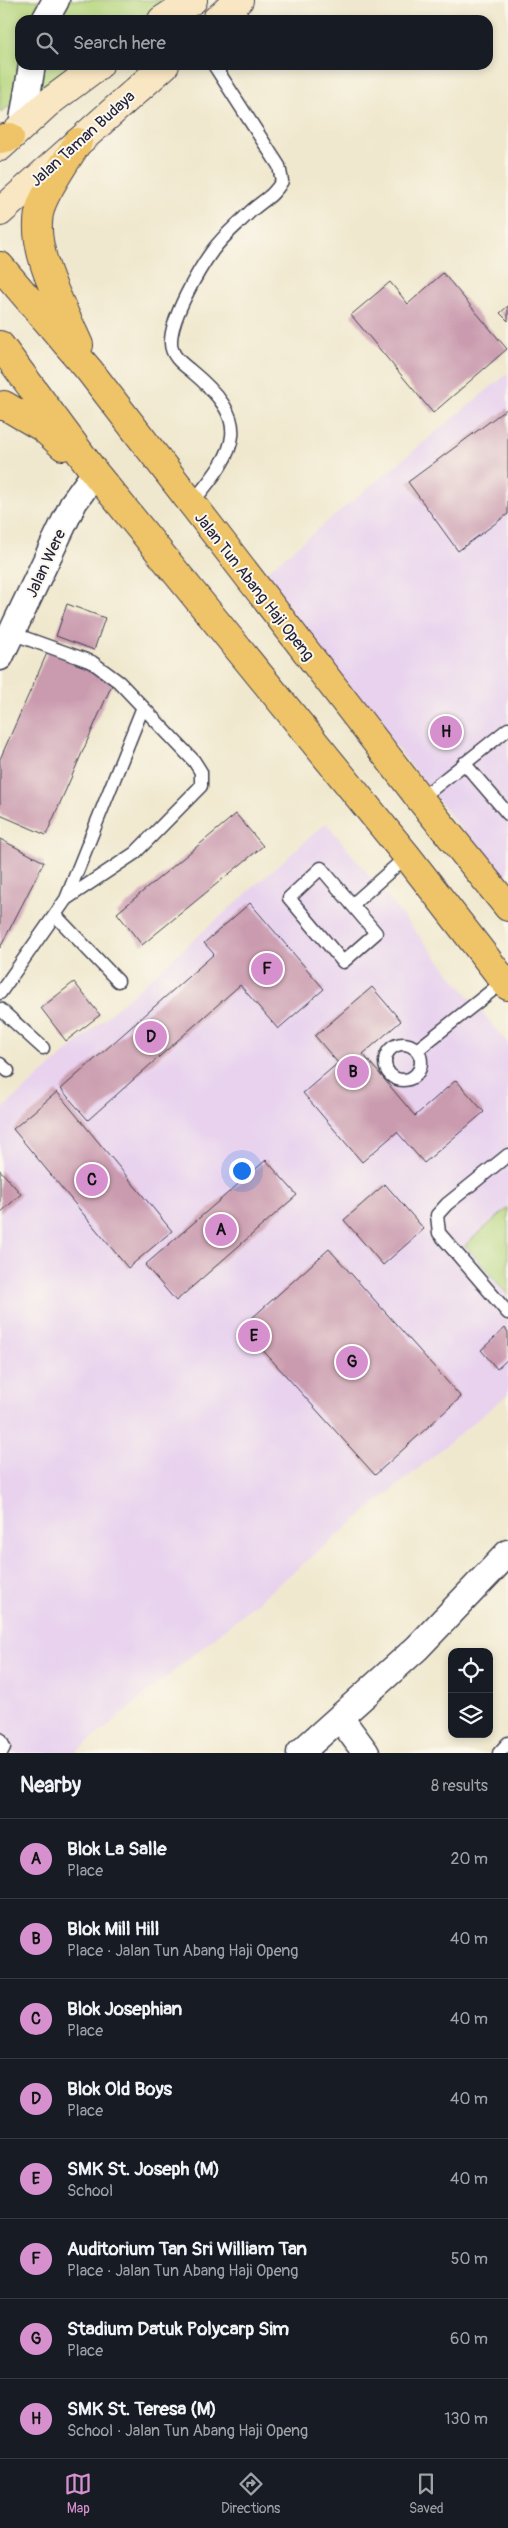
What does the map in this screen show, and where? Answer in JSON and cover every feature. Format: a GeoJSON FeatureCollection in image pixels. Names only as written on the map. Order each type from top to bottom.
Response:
{"type":"FeatureCollection","features":[{"type":"Feature","properties":{"kind":"main road"},"geometry":{"type":"LineString","coordinates":[[170,15],[193,0]]}},
{"type":"Feature","properties":{"kind":"main road"},"geometry":{"type":"LineString","coordinates":[[222,15],[239,0]]}},
{"type":"Feature","properties":{"kind":"main road"},"geometry":{"type":"LineString","coordinates":[[8,137],[48,103],[92,70]]}},
{"type":"Feature","properties":{"kind":"main road","name":"Jalan Taman Budaya"},"geometry":{"type":"LineString","coordinates":[[0,212],[159,70]]}},
{"type":"Feature","properties":{"kind":"main road"},"geometry":{"type":"LineString","coordinates":[[78,142],[41,206],[37,230],[46,268],[90,370]]}},
{"type":"Feature","properties":{"kind":"main road","name":"Jalan Tun Abang Haji Openg"},"geometry":{"type":"LineString","coordinates":[[0,266],[90,370],[191,504],[420,799],[504,896]]}},
{"type":"Feature","properties":{"kind":"main road"},"geometry":{"type":"LineString","coordinates":[[0,345],[95,473],[407,856],[506,983]]}},
{"type":"Feature","properties":{"kind":"main road"},"geometry":{"type":"LineString","coordinates":[[0,406],[4,405],[43,428],[95,473]]}},
{"type":"Feature","properties":{"kind":"street"},"geometry":{"type":"LineString","coordinates":[[48,15],[56,0]]}},
{"type":"Feature","properties":{"kind":"street"},"geometry":{"type":"LineString","coordinates":[[8,137],[30,70]]}},
{"type":"Feature","properties":{"kind":"street","name":"Jalan Were"},"geometry":{"type":"LineString","coordinates":[[0,657],[74,502],[95,473]]}},
{"type":"Feature","properties":{"kind":"street"},"geometry":{"type":"LineString","coordinates":[[300,1753],[341,1719],[417,1648],[508,1553]]}},
{"type":"Feature","properties":{"kind":"street"},"geometry":{"type":"LineString","coordinates":[[341,1719],[366,1753]]}},
{"type":"Feature","properties":{"kind":"lane"},"geometry":{"type":"LineString","coordinates":[[191,504],[215,476],[231,447],[232,421],[214,390],[177,360],[171,344],[178,312],[213,250],[252,210],[275,193],[282,181],[279,166],[217,70]]}},
{"type":"Feature","properties":{"kind":"lane"},"geometry":{"type":"LineString","coordinates":[[12,633],[92,662],[119,682],[194,760],[201,772],[201,786],[134,853],[66,898]]}},
{"type":"Feature","properties":{"kind":"lane"},"geometry":{"type":"LineString","coordinates":[[0,993],[66,898],[143,707]]}},
{"type":"Feature","properties":{"kind":"lane"},"geometry":{"type":"LineString","coordinates":[[420,799],[508,729]]}},
{"type":"Feature","properties":{"kind":"lane"},"geometry":{"type":"LineString","coordinates":[[464,763],[508,814]]}},
{"type":"Feature","properties":{"kind":"lane"},"geometry":{"type":"LineString","coordinates":[[352,905],[407,856]]}},
{"type":"Feature","properties":{"kind":"lane"},"geometry":{"type":"LineString","coordinates":[[322,868],[352,905],[376,932],[343,962],[289,898],[322,868]]}},
{"type":"Feature","properties":{"kind":"lane"},"geometry":{"type":"LineString","coordinates":[[55,915],[118,981]]}},
{"type":"Feature","properties":{"kind":"lane"},"geometry":{"type":"LineString","coordinates":[[417,1050],[506,983]]}},
{"type":"Feature","properties":{"kind":"lane"},"geometry":{"type":"LineString","coordinates":[[0,1009],[43,1048]]}},
{"type":"Feature","properties":{"kind":"lane"},"geometry":{"type":"LineString","coordinates":[[508,1155],[447,1204],[437,1216],[439,1233],[508,1313]]}},
{"type":"Feature","properties":{"kind":"lane"},"geometry":{"type":"LineString","coordinates":[[0,1739],[4,1747],[2,1753]]}},
{"type":"Feature","properties":{"kind":"lane"},"geometry":{"type":"LineString","coordinates":[[499,1753],[508,1743]]}},
{"type":"Feature","properties":{"kind":"shaded area"},"geometry":{"type":"Polygon","coordinates":[[[508,373],[508,888],[261,576],[508,373]]]}},
{"type":"Feature","properties":{"kind":"shaded area"},"geometry":{"type":"Polygon","coordinates":[[[326,823],[508,1044],[508,1394],[75,1753],[0,1753],[0,1111],[326,823]]]}},
{"type":"Feature","properties":{"kind":"green space"},"geometry":{"type":"Polygon","coordinates":[[[0,0],[168,0],[146,15],[15,15],[15,70],[68,70],[0,112],[0,0]]]}},
{"type":"Feature","properties":{"kind":"green space"},"geometry":{"type":"Polygon","coordinates":[[[508,1208],[508,1295],[465,1245],[508,1208]]]}},
{"type":"Feature","properties":{"kind":"building"},"geometry":{"type":"Polygon","coordinates":[[[443,273],[507,349],[433,413],[351,315],[390,282],[408,304],[443,273]]]}},
{"type":"Feature","properties":{"kind":"building"},"geometry":{"type":"Polygon","coordinates":[[[508,306],[508,321],[500,313],[508,306]]]}},
{"type":"Feature","properties":{"kind":"building"},"geometry":{"type":"Polygon","coordinates":[[[508,408],[508,514],[458,551],[408,482],[508,408]]]}},
{"type":"Feature","properties":{"kind":"building"},"geometry":{"type":"Polygon","coordinates":[[[67,604],[105,618],[94,650],[56,636],[67,604]]]}},
{"type":"Feature","properties":{"kind":"building"},"geometry":{"type":"Polygon","coordinates":[[[48,651],[114,680],[46,835],[0,815],[0,759],[48,651]]]}},
{"type":"Feature","properties":{"kind":"building"},"geometry":{"type":"Polygon","coordinates":[[[236,814],[263,846],[142,945],[117,913],[236,814]]]}},
{"type":"Feature","properties":{"kind":"building"},"geometry":{"type":"Polygon","coordinates":[[[0,839],[44,862],[0,948],[0,839]]]}},
{"type":"Feature","properties":{"kind":"building"},"geometry":{"type":"Polygon","coordinates":[[[250,903],[324,989],[278,1029],[240,985],[88,1120],[61,1089],[214,954],[204,943],[250,903]]]}},
{"type":"Feature","properties":{"kind":"building"},"geometry":{"type":"Polygon","coordinates":[[[74,982],[100,1015],[66,1041],[41,1008],[74,982]]]}},
{"type":"Feature","properties":{"kind":"building"},"geometry":{"type":"Polygon","coordinates":[[[372,987],[401,1021],[363,1054],[415,1116],[456,1080],[484,1112],[424,1163],[397,1132],[362,1162],[303,1093],[338,1063],[315,1036],[372,987]]]}},
{"type":"Feature","properties":{"kind":"building"},"geometry":{"type":"Polygon","coordinates":[[[57,1092],[172,1231],[128,1268],[13,1129],[57,1092]]]}},
{"type":"Feature","properties":{"kind":"building"},"geometry":{"type":"Polygon","coordinates":[[[266,1160],[297,1195],[176,1301],[145,1265],[266,1160]]]}},
{"type":"Feature","properties":{"kind":"building"},"geometry":{"type":"Polygon","coordinates":[[[0,1170],[21,1194],[0,1213],[0,1170]]]}},
{"type":"Feature","properties":{"kind":"building"},"geometry":{"type":"Polygon","coordinates":[[[385,1184],[424,1229],[383,1265],[344,1220],[385,1184]]]}},
{"type":"Feature","properties":{"kind":"building"},"geometry":{"type":"Polygon","coordinates":[[[329,1249],[461,1397],[375,1475],[242,1327],[329,1249]]]}},
{"type":"Feature","properties":{"kind":"building"},"geometry":{"type":"Polygon","coordinates":[[[505,1328],[508,1332],[508,1359],[497,1369],[481,1350],[505,1328]]]}},
{"type":"Feature","properties":{"kind":"place","name":"SMK St. Teresa (M)"},"geometry":{"type":"Point","coordinates":[446,732]}},
{"type":"Feature","properties":{"kind":"place","name":"Auditorium Tan Sri William Tan"},"geometry":{"type":"Point","coordinates":[267,969]}},
{"type":"Feature","properties":{"kind":"place","name":"Blok Old Boys"},"geometry":{"type":"Point","coordinates":[151,1037]}},
{"type":"Feature","properties":{"kind":"place","name":"Blok Mill Hill"},"geometry":{"type":"Point","coordinates":[353,1072]}},
{"type":"Feature","properties":{"kind":"place","name":"Blok Josephian"},"geometry":{"type":"Point","coordinates":[92,1180]}},
{"type":"Feature","properties":{"kind":"place","name":"Blok La Salle"},"geometry":{"type":"Point","coordinates":[221,1230]}},
{"type":"Feature","properties":{"kind":"place","name":"SMK St. Joseph (M)"},"geometry":{"type":"Point","coordinates":[254,1336]}},
{"type":"Feature","properties":{"kind":"place","name":"Stadium Datuk Polycarp Sim"},"geometry":{"type":"Point","coordinates":[352,1362]}}]}
